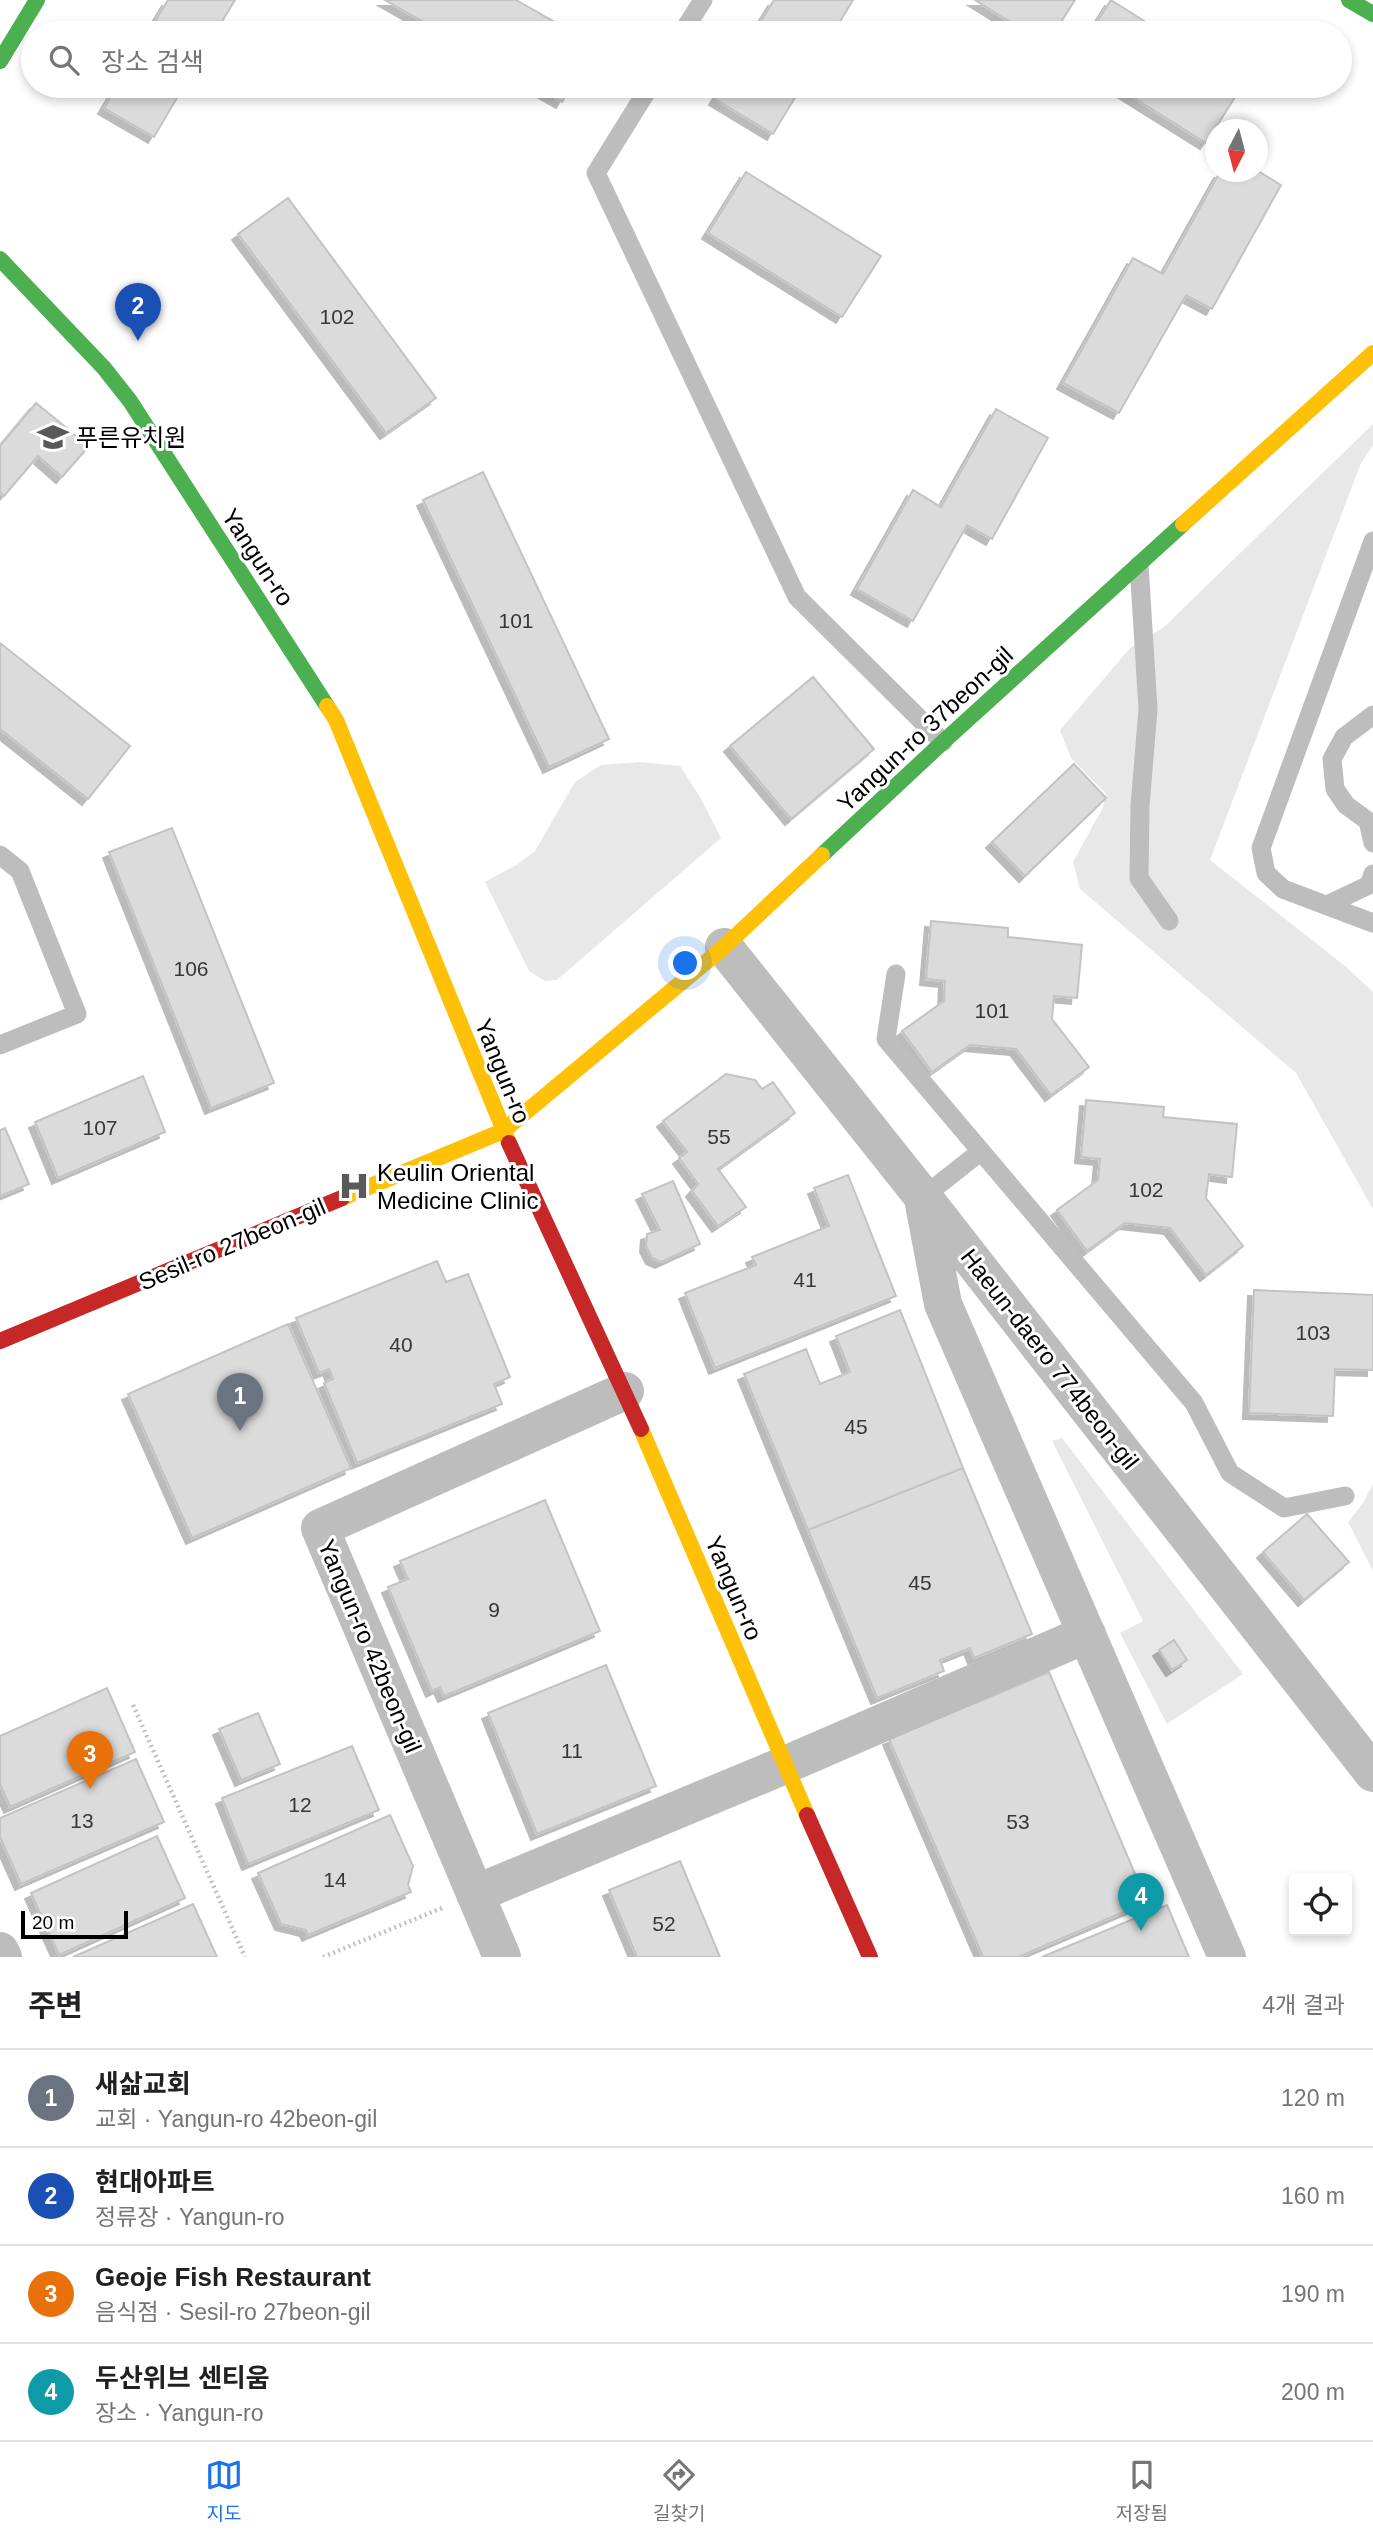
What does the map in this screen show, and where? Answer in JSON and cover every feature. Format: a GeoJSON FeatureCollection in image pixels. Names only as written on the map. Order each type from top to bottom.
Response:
{"type":"FeatureCollection","features":[{"type":"Feature","properties":{"kind":"main road"},"geometry":{"type":"LineString","coordinates":[[24,21],[37,0]]}},
{"type":"Feature","properties":{"kind":"main road"},"geometry":{"type":"LineString","coordinates":[[1349,0],[1373,14]]}},
{"type":"Feature","properties":{"kind":"main road"},"geometry":{"type":"LineString","coordinates":[[0,61],[21,26]]}},
{"type":"Feature","properties":{"kind":"main road","name":"Yangun-ro"},"geometry":{"type":"LineString","coordinates":[[0,259],[104,368],[130,401],[336,720],[503,1131],[625,1391],[870,1957]]}},
{"type":"Feature","properties":{"kind":"main road","name":"Yangun-ro 37beon-gil"},"geometry":{"type":"LineString","coordinates":[[503,1131],[724,947],[943,742],[1373,353]]}},
{"type":"Feature","properties":{"kind":"main road","name":"Sesil-ro 27beon-gil"},"geometry":{"type":"LineString","coordinates":[[0,1341],[503,1131]]}},
{"type":"Feature","properties":{"kind":"street","name":"Haeun-daero 774beon-gil"},"geometry":{"type":"LineString","coordinates":[[724,947],[1373,1773]]}},
{"type":"Feature","properties":{"kind":"street"},"geometry":{"type":"LineString","coordinates":[[923,1197],[943,1304],[1227,1957]]}},
{"type":"Feature","properties":{"kind":"street","name":"Yangun-ro 42beon-gil"},"geometry":{"type":"LineString","coordinates":[[502,1957],[320,1528],[625,1391]]}},
{"type":"Feature","properties":{"kind":"street"},"geometry":{"type":"LineString","coordinates":[[475,1894],[785,1765],[1087,1634]]}},
{"type":"Feature","properties":{"kind":"street"},"geometry":{"type":"LineString","coordinates":[[0,1951],[3,1957]]}},
{"type":"Feature","properties":{"kind":"lane"},"geometry":{"type":"LineString","coordinates":[[690,21],[703,0]]}},
{"type":"Feature","properties":{"kind":"lane"},"geometry":{"type":"LineString","coordinates":[[643,98],[596,173],[797,597],[943,742]]}},
{"type":"Feature","properties":{"kind":"lane"},"geometry":{"type":"LineString","coordinates":[[1373,541],[1261,848],[1266,873],[1283,889],[1373,923]]}},
{"type":"Feature","properties":{"kind":"lane"},"geometry":{"type":"LineString","coordinates":[[1139,564],[1148,709],[1140,806],[1139,878],[1169,922]]}},
{"type":"Feature","properties":{"kind":"lane"},"geometry":{"type":"LineString","coordinates":[[1373,715],[1344,737],[1332,760],[1335,789],[1346,805],[1368,821],[1373,843]]}},
{"type":"Feature","properties":{"kind":"lane"},"geometry":{"type":"LineString","coordinates":[[0,855],[20,871],[77,1014],[0,1045]]}},
{"type":"Feature","properties":{"kind":"lane"},"geometry":{"type":"LineString","coordinates":[[1327,905],[1369,885],[1373,874]]}},
{"type":"Feature","properties":{"kind":"lane"},"geometry":{"type":"LineString","coordinates":[[897,974],[886,1039],[1194,1403],[1230,1473],[1284,1508],[1345,1496]]}},
{"type":"Feature","properties":{"kind":"lane"},"geometry":{"type":"LineString","coordinates":[[923,1197],[981,1152]]}},
{"type":"Feature","properties":{"kind":"path"},"geometry":{"type":"LineString","coordinates":[[133,1705],[245,1957]]}},
{"type":"Feature","properties":{"kind":"path"},"geometry":{"type":"LineString","coordinates":[[323,1957],[475,1894]]}},
{"type":"Feature","properties":{"kind":"shaded area"},"geometry":{"type":"Polygon","coordinates":[[[1373,424],[1373,445],[1361,463],[1210,860],[1345,966],[1373,992],[1373,1209],[1296,1073],[1080,889],[1073,862],[1103,807],[1106,794],[1071,758],[1060,730],[1130,648],[1164,627],[1373,424]]]}},
{"type":"Feature","properties":{"kind":"shaded area"},"geometry":{"type":"Polygon","coordinates":[[[639,762],[680,766],[721,838],[557,980],[545,981],[529,971],[485,882],[535,851],[575,782],[601,765],[639,762]]]}},
{"type":"Feature","properties":{"kind":"shaded area"},"geometry":{"type":"Polygon","coordinates":[[[1062,1438],[1243,1674],[1167,1724],[1120,1633],[1143,1621],[1052,1441],[1062,1438]]]}},
{"type":"Feature","properties":{"kind":"shaded area"},"geometry":{"type":"Polygon","coordinates":[[[1373,1484],[1373,1571],[1348,1522],[1373,1484]]]}},
{"type":"Feature","properties":{"kind":"building"},"geometry":{"type":"Polygon","coordinates":[[[168,0],[235,0],[222,21],[155,21],[168,0]]]}},
{"type":"Feature","properties":{"kind":"building"},"geometry":{"type":"Polygon","coordinates":[[[385,0],[516,0],[553,21],[422,21],[385,0]]]}},
{"type":"Feature","properties":{"kind":"building"},"geometry":{"type":"Polygon","coordinates":[[[774,0],[853,0],[840,21],[761,21],[774,0]]]}},
{"type":"Feature","properties":{"kind":"building"},"geometry":{"type":"Polygon","coordinates":[[[975,0],[1075,0],[1062,21],[1009,21],[975,0]]]}},
{"type":"Feature","properties":{"kind":"building"},"geometry":{"type":"Polygon","coordinates":[[[1111,0],[1144,21],[1098,21],[1111,0]]]}},
{"type":"Feature","properties":{"kind":"building"},"geometry":{"type":"Polygon","coordinates":[[[110,98],[177,98],[154,137],[104,108],[110,98]]]}},
{"type":"Feature","properties":{"kind":"building"},"geometry":{"type":"Polygon","coordinates":[[[716,98],[795,98],[773,134],[716,98]]]}},
{"type":"Feature","properties":{"kind":"building"},"geometry":{"type":"Polygon","coordinates":[[[1134,98],[1234,98],[1221,119],[1205,119],[1205,142],[1134,98]]]}},
{"type":"Feature","properties":{"kind":"building"},"geometry":{"type":"Polygon","coordinates":[[[746,172],[881,256],[842,317],[708,233],[746,172]]]}},
{"type":"Feature","properties":{"kind":"building"},"geometry":{"type":"Polygon","coordinates":[[[1268,177],[1281,185],[1212,309],[1186,295],[1119,413],[1063,383],[1133,258],[1163,274],[1214,182],[1268,182],[1268,177]]]}},
{"type":"Feature","properties":{"kind":"building"},"geometry":{"type":"Polygon","coordinates":[[[288,198],[436,398],[386,433],[238,234],[288,198]]]}},
{"type":"Feature","properties":{"kind":"building"},"geometry":{"type":"Polygon","coordinates":[[[36,403],[89,446],[62,477],[38,456],[4,496],[0,492],[0,446],[36,403]]]}},
{"type":"Feature","properties":{"kind":"building"},"geometry":{"type":"Polygon","coordinates":[[[996,409],[1048,438],[992,539],[967,525],[913,621],[857,589],[913,490],[941,507],[996,409]]]}},
{"type":"Feature","properties":{"kind":"building"},"geometry":{"type":"Polygon","coordinates":[[[483,472],[609,739],[549,767],[423,500],[483,472]]]}},
{"type":"Feature","properties":{"kind":"building"},"geometry":{"type":"Polygon","coordinates":[[[0,643],[130,746],[88,799],[0,729],[0,643]]]}},
{"type":"Feature","properties":{"kind":"building"},"geometry":{"type":"Polygon","coordinates":[[[813,677],[874,749],[791,819],[730,746],[813,677]]]}},
{"type":"Feature","properties":{"kind":"building"},"geometry":{"type":"Polygon","coordinates":[[[1074,764],[1106,798],[1025,876],[992,842],[1074,764]]]}},
{"type":"Feature","properties":{"kind":"building"},"geometry":{"type":"Polygon","coordinates":[[[172,828],[274,1083],[211,1108],[109,852],[172,828]]]}},
{"type":"Feature","properties":{"kind":"building"},"geometry":{"type":"Polygon","coordinates":[[[931,921],[1008,928],[1008,937],[1082,945],[1077,998],[1054,996],[1052,1019],[1089,1067],[1051,1095],[1016,1049],[970,1045],[932,1072],[902,1031],[944,1001],[945,981],[926,979],[931,921]]]}},
{"type":"Feature","properties":{"kind":"building"},"geometry":{"type":"Polygon","coordinates":[[[726,1074],[755,1080],[762,1089],[773,1082],[795,1113],[718,1169],[746,1207],[718,1226],[692,1191],[698,1184],[679,1158],[687,1152],[663,1121],[726,1074]]]}},
{"type":"Feature","properties":{"kind":"building"},"geometry":{"type":"Polygon","coordinates":[[[143,1076],[165,1132],[58,1178],[35,1122],[143,1076]]]}},
{"type":"Feature","properties":{"kind":"building"},"geometry":{"type":"Polygon","coordinates":[[[1086,1100],[1164,1107],[1163,1117],[1237,1124],[1232,1177],[1209,1174],[1206,1198],[1243,1246],[1206,1275],[1170,1228],[1125,1223],[1087,1251],[1057,1210],[1098,1180],[1100,1159],[1081,1157],[1086,1100]]]}},
{"type":"Feature","properties":{"kind":"building"},"geometry":{"type":"Polygon","coordinates":[[[5,1128],[29,1184],[0,1196],[0,1130],[5,1128]]]}},
{"type":"Feature","properties":{"kind":"building"},"geometry":{"type":"Polygon","coordinates":[[[848,1175],[896,1296],[715,1368],[685,1293],[756,1265],[752,1257],[829,1226],[814,1188],[848,1175]]]}},
{"type":"Feature","properties":{"kind":"building"},"geometry":{"type":"Polygon","coordinates":[[[673,1181],[700,1244],[661,1262],[652,1258],[646,1246],[647,1234],[660,1230],[642,1194],[673,1181]]]}},
{"type":"Feature","properties":{"kind":"building"},"geometry":{"type":"Polygon","coordinates":[[[437,1261],[446,1282],[468,1274],[510,1377],[494,1384],[502,1404],[357,1463],[324,1383],[333,1379],[329,1369],[319,1373],[296,1318],[437,1261]]]}},
{"type":"Feature","properties":{"kind":"building"},"geometry":{"type":"Polygon","coordinates":[[[1254,1290],[1373,1295],[1373,1370],[1335,1369],[1333,1416],[1249,1413],[1254,1290]]]}},
{"type":"Feature","properties":{"kind":"building"},"geometry":{"type":"Polygon","coordinates":[[[900,1310],[963,1468],[808,1530],[744,1374],[806,1349],[820,1384],[850,1372],[836,1336],[900,1310]]]}},
{"type":"Feature","properties":{"kind":"building"},"geometry":{"type":"Polygon","coordinates":[[[288,1324],[351,1468],[192,1538],[128,1394],[288,1324]]]}},
{"type":"Feature","properties":{"kind":"building"},"geometry":{"type":"Polygon","coordinates":[[[963,1468],[1032,1634],[974,1658],[970,1648],[940,1660],[944,1671],[877,1698],[808,1530],[963,1468]]]}},
{"type":"Feature","properties":{"kind":"building"},"geometry":{"type":"Polygon","coordinates":[[[545,1500],[600,1631],[444,1696],[440,1687],[432,1691],[388,1587],[408,1579],[400,1561],[545,1500]]]}},
{"type":"Feature","properties":{"kind":"building"},"geometry":{"type":"Polygon","coordinates":[[[1307,1514],[1349,1562],[1304,1600],[1263,1552],[1307,1514]]]}},
{"type":"Feature","properties":{"kind":"building"},"geometry":{"type":"Polygon","coordinates":[[[1174,1640],[1187,1660],[1172,1670],[1159,1650],[1174,1640]]]}},
{"type":"Feature","properties":{"kind":"building"},"geometry":{"type":"Polygon","coordinates":[[[606,1665],[656,1786],[537,1834],[488,1713],[606,1665]]]}},
{"type":"Feature","properties":{"kind":"building"},"geometry":{"type":"Polygon","coordinates":[[[1049,1672],[1147,1902],[1018,1957],[983,1957],[889,1739],[1049,1672]]]}},
{"type":"Feature","properties":{"kind":"building"},"geometry":{"type":"Polygon","coordinates":[[[107,1688],[135,1752],[10,1807],[0,1784],[0,1736],[107,1688]]]}},
{"type":"Feature","properties":{"kind":"building"},"geometry":{"type":"Polygon","coordinates":[[[258,1713],[280,1764],[241,1780],[219,1729],[258,1713]]]}},
{"type":"Feature","properties":{"kind":"building"},"geometry":{"type":"Polygon","coordinates":[[[352,1746],[379,1810],[248,1864],[222,1798],[352,1746]]]}},
{"type":"Feature","properties":{"kind":"building"},"geometry":{"type":"Polygon","coordinates":[[[136,1759],[164,1822],[21,1884],[0,1837],[0,1818],[136,1759]]]}},
{"type":"Feature","properties":{"kind":"building"},"geometry":{"type":"Polygon","coordinates":[[[390,1815],[413,1866],[408,1885],[411,1892],[308,1935],[306,1930],[281,1924],[258,1873],[390,1815]]]}},
{"type":"Feature","properties":{"kind":"building"},"geometry":{"type":"Polygon","coordinates":[[[157,1836],[185,1898],[59,1955],[31,1893],[157,1836]]]}},
{"type":"Feature","properties":{"kind":"building"},"geometry":{"type":"Polygon","coordinates":[[[680,1861],[720,1957],[637,1957],[609,1890],[680,1861]]]}},
{"type":"Feature","properties":{"kind":"building"},"geometry":{"type":"Polygon","coordinates":[[[193,1904],[217,1957],[73,1957],[193,1904]]]}},
{"type":"Feature","properties":{"kind":"building"},"geometry":{"type":"Polygon","coordinates":[[[1167,1905],[1189,1957],[1042,1957],[1167,1905]]]}},
{"type":"Feature","properties":{"kind":"traffic: fast"},"geometry":{"type":"LineString","coordinates":[[24,21],[37,0]]}},
{"type":"Feature","properties":{"kind":"traffic: fast"},"geometry":{"type":"LineString","coordinates":[[1349,0],[1373,14]]}},
{"type":"Feature","properties":{"kind":"traffic: fast"},"geometry":{"type":"LineString","coordinates":[[0,61],[21,26]]}},
{"type":"Feature","properties":{"kind":"traffic: fast"},"geometry":{"type":"LineString","coordinates":[[0,259],[104,368],[130,401],[327,706]]}},
{"type":"Feature","properties":{"kind":"traffic: fast"},"geometry":{"type":"LineString","coordinates":[[822,855],[1183,524]]}},
{"type":"Feature","properties":{"kind":"traffic: slow"},"geometry":{"type":"LineString","coordinates":[[1183,524],[1373,353]]}},
{"type":"Feature","properties":{"kind":"traffic: slow"},"geometry":{"type":"LineString","coordinates":[[327,706],[336,720],[509,1143]]}},
{"type":"Feature","properties":{"kind":"traffic: slow"},"geometry":{"type":"LineString","coordinates":[[342,1198],[503,1131],[724,947],[822,855]]}},
{"type":"Feature","properties":{"kind":"traffic: slow"},"geometry":{"type":"LineString","coordinates":[[641,1429],[807,1815]]}},
{"type":"Feature","properties":{"kind":"traffic: jam"},"geometry":{"type":"LineString","coordinates":[[509,1143],[641,1429]]}},
{"type":"Feature","properties":{"kind":"traffic: jam"},"geometry":{"type":"LineString","coordinates":[[0,1341],[342,1198]]}},
{"type":"Feature","properties":{"kind":"traffic: jam"},"geometry":{"type":"LineString","coordinates":[[807,1815],[870,1957]]}},
{"type":"Feature","properties":{"kind":"place","name":"현대아파트"},"geometry":{"type":"Point","coordinates":[138,341]}},
{"type":"Feature","properties":{"kind":"place","name":"푸른유치원"},"geometry":{"type":"Point","coordinates":[53,437]}},
{"type":"Feature","properties":{"kind":"place","name":"Keulin Oriental Medicine Clinic"},"geometry":{"type":"Point","coordinates":[354,1186]}},
{"type":"Feature","properties":{"kind":"place","name":"새삶교회"},"geometry":{"type":"Point","coordinates":[240,1431]}},
{"type":"Feature","properties":{"kind":"place","name":"Geoje Fish Restaurant"},"geometry":{"type":"Point","coordinates":[90,1789]}},
{"type":"Feature","properties":{"kind":"place","name":"두산위브 센티움"},"geometry":{"type":"Point","coordinates":[1141,1931]}}]}
